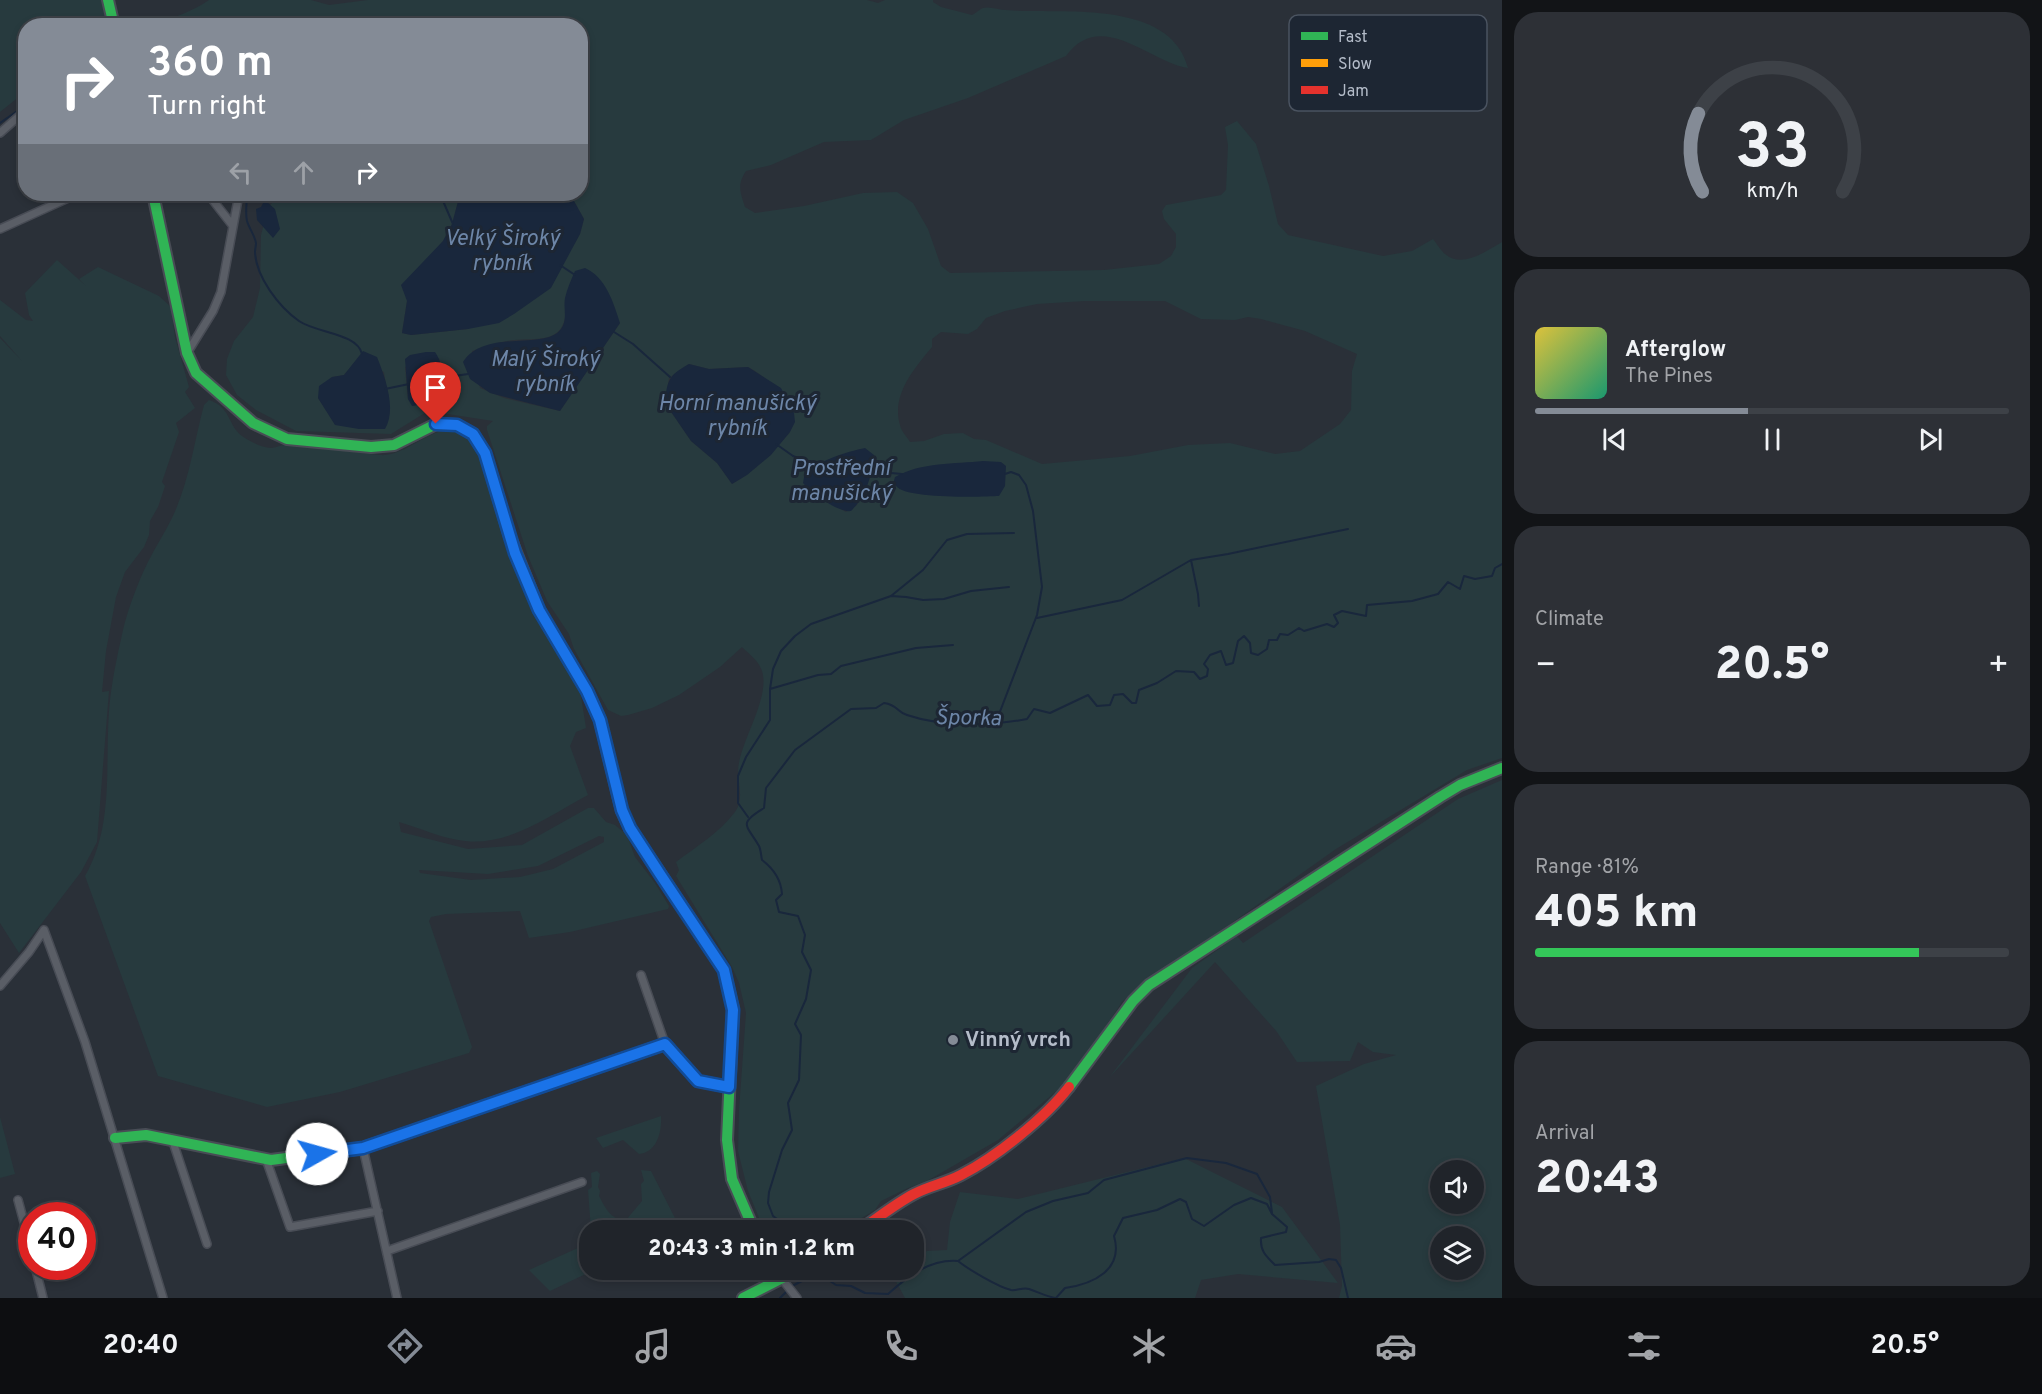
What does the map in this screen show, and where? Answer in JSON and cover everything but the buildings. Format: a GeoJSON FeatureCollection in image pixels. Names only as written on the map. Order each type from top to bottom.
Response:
{"type":"FeatureCollection","features":[{"type":"Feature","properties":{"kind":"street"},"geometry":{"type":"LineString","coordinates":[[108,0],[112,18]]}},
{"type":"Feature","properties":{"kind":"street"},"geometry":{"type":"LineString","coordinates":[[0,133],[18,119]]}},
{"type":"Feature","properties":{"kind":"street"},"geometry":{"type":"LineString","coordinates":[[0,229],[62,201]]}},
{"type":"Feature","properties":{"kind":"street"},"geometry":{"type":"LineString","coordinates":[[154,201],[187,353],[196,373],[253,423],[287,439],[371,447],[394,445],[436,424],[457,425],[473,434],[485,453],[515,553],[539,610],[587,691],[600,720],[622,810],[630,828],[724,970],[733,1010],[727,1140],[732,1179],[750,1220]]}},
{"type":"Feature","properties":{"kind":"street"},"geometry":{"type":"LineString","coordinates":[[213,201],[233,226]]}},
{"type":"Feature","properties":{"kind":"street"},"geometry":{"type":"LineString","coordinates":[[187,353],[213,311],[221,292],[237,201]]}},
{"type":"Feature","properties":{"kind":"street"},"geometry":{"type":"LineString","coordinates":[[875,1220],[914,1194],[961,1175],[988,1158],[1021,1132],[1060,1098],[1127,1008],[1149,985],[1289,892],[1440,797],[1460,785],[1502,768]]}},
{"type":"Feature","properties":{"kind":"street"},"geometry":{"type":"LineString","coordinates":[[0,986],[44,930],[85,1042],[163,1298]]}},
{"type":"Feature","properties":{"kind":"street"},"geometry":{"type":"LineString","coordinates":[[641,975],[665,1044],[698,1081],[729,1087]]}},
{"type":"Feature","properties":{"kind":"street"},"geometry":{"type":"LineString","coordinates":[[115,1138],[146,1135],[266,1159],[363,1148],[665,1044]]}},
{"type":"Feature","properties":{"kind":"street"},"geometry":{"type":"LineString","coordinates":[[172,1139],[207,1244]]}},
{"type":"Feature","properties":{"kind":"street"},"geometry":{"type":"LineString","coordinates":[[363,1148],[398,1298]]}},
{"type":"Feature","properties":{"kind":"street"},"geometry":{"type":"LineString","coordinates":[[266,1159],[290,1227],[378,1211]]}},
{"type":"Feature","properties":{"kind":"street"},"geometry":{"type":"LineString","coordinates":[[387,1251],[582,1182]]}},
{"type":"Feature","properties":{"kind":"street"},"geometry":{"type":"LineString","coordinates":[[38,1280],[43,1298]]}},
{"type":"Feature","properties":{"kind":"street"},"geometry":{"type":"LineString","coordinates":[[742,1298],[789,1288]]}},
{"type":"Feature","properties":{"kind":"green space"},"geometry":{"type":"Polygon","coordinates":[[[0,0],[104,0],[108,18],[18,18],[18,98],[0,112],[0,0]]]}},
{"type":"Feature","properties":{"kind":"green space"},"geometry":{"type":"Polygon","coordinates":[[[209,0],[311,0],[329,5],[368,0],[867,0],[878,3],[885,0],[933,0],[941,7],[972,15],[989,7],[1016,11],[1100,13],[1145,23],[1164,33],[1179,48],[1188,68],[1173,64],[1126,42],[1110,37],[1094,37],[1080,42],[1066,56],[968,98],[904,120],[871,140],[824,142],[771,165],[746,171],[740,188],[745,207],[755,213],[804,206],[863,193],[897,192],[913,203],[928,229],[941,266],[950,273],[1104,270],[1159,264],[1171,256],[1176,247],[1176,234],[1164,219],[1162,211],[1166,205],[1221,195],[1226,190],[1228,145],[1225,127],[1237,121],[1256,144],[1278,224],[1288,235],[1383,256],[1412,251],[1433,239],[1445,254],[1459,260],[1482,254],[1502,242],[1502,758],[1467,770],[1336,849],[1171,966],[1149,978],[1122,1002],[1083,1061],[1060,1088],[998,1140],[927,1181],[881,1201],[875,1210],[858,1220],[760,1220],[748,1191],[738,1151],[746,1013],[739,983],[732,967],[676,876],[679,870],[676,862],[715,833],[738,806],[740,800],[739,763],[760,704],[764,681],[759,664],[742,647],[720,667],[679,695],[652,708],[621,716],[608,710],[574,649],[569,634],[547,601],[528,556],[487,430],[487,426],[493,421],[428,411],[391,434],[296,431],[256,410],[237,395],[226,375],[227,359],[234,341],[253,317],[260,288],[261,235],[269,206],[274,201],[458,201],[452,224],[443,241],[427,260],[407,301],[402,333],[411,335],[468,329],[571,249],[580,234],[584,219],[574,201],[588,201],[588,18],[173,18],[209,0]],[[1085,301],[1037,304],[1005,311],[986,318],[977,329],[968,334],[941,332],[932,339],[932,347],[918,364],[901,393],[898,414],[903,432],[910,442],[924,441],[944,434],[963,433],[974,439],[986,440],[1042,464],[1130,456],[1188,445],[1230,443],[1275,454],[1300,451],[1340,424],[1351,410],[1352,371],[1357,354],[1305,331],[1248,317],[1235,320],[1201,319],[1165,301],[1085,301]],[[565,318],[558,332],[546,338],[503,341],[472,351],[480,388],[504,398],[560,411],[620,323],[565,318]],[[439,358],[405,367],[408,399],[413,406],[433,402],[444,388],[439,358]],[[357,360],[344,375],[332,377],[318,398],[335,424],[390,412],[384,372],[357,360]],[[689,364],[669,378],[665,403],[691,441],[717,463],[732,484],[763,461],[790,432],[766,379],[755,371],[748,367],[709,369],[689,364]],[[860,449],[813,466],[809,491],[846,512],[857,505],[869,477],[860,449]]]}},
{"type":"Feature","properties":{"kind":"green space"},"geometry":{"type":"Polygon","coordinates":[[[57,260],[86,286],[79,279],[98,267],[159,296],[171,307],[175,337],[189,387],[185,392],[195,408],[176,423],[179,432],[162,482],[165,486],[158,507],[150,521],[149,535],[144,547],[125,572],[116,597],[106,651],[102,692],[109,691],[97,842],[81,872],[19,953],[0,923],[0,338],[22,361],[0,336],[0,300],[26,320],[33,321],[29,315],[25,293],[57,260]]]}},
{"type":"Feature","properties":{"kind":"green space"},"geometry":{"type":"Polygon","coordinates":[[[209,400],[216,403],[225,412],[237,432],[267,448],[309,445],[380,455],[403,450],[427,437],[450,429],[462,431],[473,439],[483,455],[524,591],[580,690],[586,728],[576,732],[570,746],[588,795],[544,820],[498,839],[457,840],[399,822],[401,832],[468,849],[522,845],[588,808],[594,808],[606,822],[615,825],[627,835],[635,857],[669,906],[668,909],[570,932],[529,938],[520,911],[446,914],[431,917],[429,921],[472,1047],[469,1053],[340,1092],[267,1107],[158,1076],[85,876],[94,857],[104,816],[110,701],[123,630],[141,578],[178,505],[204,405],[209,400]],[[599,836],[538,866],[488,874],[419,870],[420,873],[471,880],[520,877],[553,869],[604,842],[604,837],[599,836]]]}},
{"type":"Feature","properties":{"kind":"green space"},"geometry":{"type":"Polygon","coordinates":[[[1502,780],[1502,1298],[1339,1298],[1342,1286],[1340,1225],[1316,1086],[1364,1064],[1396,1055],[1373,1052],[1358,1042],[1350,1061],[1297,1062],[1277,1032],[1215,962],[1109,1078],[1192,968],[1237,936],[1243,943],[1458,799],[1502,780]]]}},
{"type":"Feature","properties":{"kind":"green space"},"geometry":{"type":"Polygon","coordinates":[[[661,1116],[661,1128],[657,1140],[645,1152],[639,1154],[623,1140],[603,1148],[596,1138],[661,1116]]]}},
{"type":"Feature","properties":{"kind":"green space"},"geometry":{"type":"Polygon","coordinates":[[[0,1117],[15,1174],[0,1178],[0,1117]]]}},
{"type":"Feature","properties":{"kind":"green space"},"geometry":{"type":"Polygon","coordinates":[[[1184,1158],[1282,1207],[1338,1283],[1238,1274],[1201,1280],[1195,1298],[905,1298],[895,1280],[924,1280],[924,1253],[947,1250],[950,1222],[960,1192],[1018,1199],[1184,1158]]]}},
{"type":"Feature","properties":{"kind":"green space"},"geometry":{"type":"Polygon","coordinates":[[[641,1170],[651,1171],[676,1220],[626,1220],[642,1201],[641,1184],[644,1181],[641,1170]]]}},
{"type":"Feature","properties":{"kind":"green space"},"geometry":{"type":"Polygon","coordinates":[[[597,1171],[600,1174],[599,1196],[606,1209],[621,1220],[590,1220],[588,1190],[592,1187],[591,1173],[597,1171]]]}},
{"type":"Feature","properties":{"kind":"green space"},"geometry":{"type":"Polygon","coordinates":[[[579,1248],[579,1277],[550,1291],[529,1270],[579,1248]]]}},
{"type":"Feature","properties":{"kind":"water","name":"Velký Široký rybník"},"geometry":{"type":"Polygon","coordinates":[[[458,201],[574,201],[584,219],[580,234],[551,288],[514,314],[499,323],[468,329],[411,335],[402,333],[407,301],[401,285],[443,241],[452,224],[458,201]]]}},
{"type":"Feature","properties":{"kind":"water"},"geometry":{"type":"Polygon","coordinates":[[[267,202],[275,209],[280,229],[273,238],[257,220],[256,209],[267,202]]]}},
{"type":"Feature","properties":{"kind":"water","name":"Malý Široký rybník"},"geometry":{"type":"Polygon","coordinates":[[[585,268],[604,284],[620,323],[560,411],[490,393],[470,379],[463,362],[473,352],[499,342],[542,339],[561,329],[569,284],[575,271],[585,268]]]}},
{"type":"Feature","properties":{"kind":"water"},"geometry":{"type":"Polygon","coordinates":[[[363,351],[377,357],[386,383],[390,412],[385,429],[359,429],[335,425],[318,398],[319,386],[332,377],[344,375],[363,351]]]}},
{"type":"Feature","properties":{"kind":"water"},"geometry":{"type":"Polygon","coordinates":[[[435,352],[440,362],[444,376],[443,395],[441,400],[412,406],[408,399],[405,359],[410,355],[435,352]]]}},
{"type":"Feature","properties":{"kind":"water","name":"Horní manušický rybník"},"geometry":{"type":"Polygon","coordinates":[[[689,364],[709,369],[748,367],[781,388],[794,413],[795,422],[790,432],[771,455],[732,484],[717,463],[691,441],[665,403],[670,379],[689,364]]]}},
{"type":"Feature","properties":{"kind":"water","name":"Prostřední manušický"},"geometry":{"type":"Polygon","coordinates":[[[865,448],[874,455],[872,470],[864,493],[851,511],[840,509],[826,502],[803,483],[805,472],[819,464],[865,448]]]}},
{"type":"Feature","properties":{"kind":"water"},"geometry":{"type":"Polygon","coordinates":[[[1001,462],[1006,466],[1005,486],[999,496],[928,495],[902,490],[894,482],[895,477],[916,469],[938,464],[1001,462]]]}},
{"type":"Feature","properties":{"kind":"waterway"},"geometry":{"type":"LineString","coordinates":[[0,123],[18,111]]}},
{"type":"Feature","properties":{"kind":"waterway"},"geometry":{"type":"LineString","coordinates":[[247,201],[246,218],[256,243],[256,262],[270,291],[299,321],[344,337],[359,347],[362,354]]}},
{"type":"Feature","properties":{"kind":"waterway"},"geometry":{"type":"LineString","coordinates":[[443,201],[453,224]]}},
{"type":"Feature","properties":{"kind":"waterway"},"geometry":{"type":"LineString","coordinates":[[560,265],[575,275]]}},
{"type":"Feature","properties":{"kind":"waterway"},"geometry":{"type":"LineString","coordinates":[[614,332],[633,344],[670,377]]}},
{"type":"Feature","properties":{"kind":"waterway"},"geometry":{"type":"LineString","coordinates":[[441,378],[468,374]]}},
{"type":"Feature","properties":{"kind":"waterway"},"geometry":{"type":"LineString","coordinates":[[385,389],[409,384]]}},
{"type":"Feature","properties":{"kind":"waterway"},"geometry":{"type":"LineString","coordinates":[[776,444],[793,456],[819,466]]}},
{"type":"Feature","properties":{"kind":"waterway"},"geometry":{"type":"LineString","coordinates":[[869,471],[902,474]]}},
{"type":"Feature","properties":{"kind":"waterway"},"geometry":{"type":"LineString","coordinates":[[996,722],[1037,615],[1042,587],[1033,511],[1026,485],[1019,475],[1011,472],[1005,474]]}},
{"type":"Feature","properties":{"kind":"waterway"},"geometry":{"type":"LineString","coordinates":[[1037,618],[1122,600],[1191,560],[1348,529]]}},
{"type":"Feature","properties":{"kind":"waterway"},"geometry":{"type":"LineString","coordinates":[[748,817],[738,803],[738,776],[746,757],[770,720],[770,689],[773,669],[781,651],[795,636],[811,624],[891,596],[923,570],[947,540],[967,534],[1014,533]]}},
{"type":"Feature","properties":{"kind":"waterway"},"geometry":{"type":"LineString","coordinates":[[1191,560],[1199,606]]}},
{"type":"Feature","properties":{"kind":"waterway","name":"Šporka"},"geometry":{"type":"LineString","coordinates":[[778,1220],[773,1216],[768,1203],[769,1192],[782,1150],[792,1130],[788,1103],[799,1080],[801,1035],[795,1024],[806,999],[811,970],[802,952],[805,935],[798,916],[779,912],[776,900],[782,894],[780,884],[773,871],[762,860],[761,851],[748,829],[747,822],[764,808],[766,788],[795,750],[851,709],[876,708],[884,703],[892,705],[904,714],[921,719],[967,724],[1027,719],[1034,709],[1050,713],[1088,695],[1097,706],[1110,705],[1114,695],[1123,694],[1132,703],[1136,703],[1139,690],[1157,683],[1176,671],[1194,672],[1200,679],[1207,676],[1208,669],[1204,664],[1210,655],[1221,651],[1226,665],[1233,663],[1238,641],[1244,636],[1250,643],[1251,653],[1258,655],[1267,649],[1269,640],[1277,640],[1280,634],[1288,635],[1299,628],[1304,631],[1327,624],[1334,627],[1338,623],[1334,615],[1342,611],[1366,616],[1367,605],[1412,601],[1438,594],[1448,582],[1460,589],[1464,576],[1475,579],[1492,576],[1495,568],[1502,564]]}},
{"type":"Feature","properties":{"kind":"waterway"},"geometry":{"type":"LineString","coordinates":[[891,596],[923,600],[944,599],[971,591],[1009,587]]}},
{"type":"Feature","properties":{"kind":"waterway"},"geometry":{"type":"LineString","coordinates":[[770,689],[818,675],[831,674],[841,666],[916,648],[953,645]]}},
{"type":"Feature","properties":{"kind":"waterway"},"geometry":{"type":"LineString","coordinates":[[958,1261],[1026,1212],[1053,1201],[1088,1193],[1104,1180],[1187,1158],[1226,1163],[1257,1174],[1270,1197],[1272,1213]]}},
{"type":"Feature","properties":{"kind":"waterway","name":"Šporka"},"geometry":{"type":"LineString","coordinates":[[1056,1298],[1065,1288],[1095,1279],[1110,1266],[1116,1248],[1114,1236],[1123,1218],[1157,1210],[1180,1199],[1186,1202],[1192,1219],[1204,1226],[1234,1205],[1251,1198],[1267,1204],[1272,1214],[1287,1227],[1286,1232],[1261,1238],[1264,1253],[1269,1259],[1275,1265],[1336,1260],[1341,1268],[1348,1298]]}},
{"type":"Feature","properties":{"kind":"waterway","name":"Šporka"},"geometry":{"type":"LineString","coordinates":[[924,1268],[938,1263],[958,1261],[1005,1288],[1027,1289],[1055,1298]]}},
{"type":"Feature","properties":{"kind":"waterway"},"geometry":{"type":"LineString","coordinates":[[780,1298],[792,1286],[812,1276],[822,1281],[829,1281]]}},
{"type":"Feature","properties":{"kind":"waterway","name":"Šporka"},"geometry":{"type":"LineString","coordinates":[[829,1280],[836,1285],[851,1286],[865,1293],[888,1294],[904,1280]]}},
{"type":"Feature","properties":{"kind":"traffic: fast"},"geometry":{"type":"LineString","coordinates":[[108,0],[112,18]]}},
{"type":"Feature","properties":{"kind":"traffic: fast"},"geometry":{"type":"LineString","coordinates":[[154,201],[187,353],[196,373],[253,423],[287,439],[371,447],[394,445],[436,424],[457,425],[473,434],[485,453],[510,537]]}},
{"type":"Feature","properties":{"kind":"traffic: fast"},"geometry":{"type":"LineString","coordinates":[[1069,1087],[1133,1001],[1149,985],[1440,797],[1460,785],[1502,768]]}},
{"type":"Feature","properties":{"kind":"traffic: fast"},"geometry":{"type":"LineString","coordinates":[[622,811],[630,828],[724,970],[733,1009],[727,1140],[732,1179],[750,1220]]}},
{"type":"Feature","properties":{"kind":"traffic: fast"},"geometry":{"type":"LineString","coordinates":[[115,1138],[146,1135],[271,1160],[363,1148],[665,1044],[698,1081],[729,1087]]}},
{"type":"Feature","properties":{"kind":"traffic: fast"},"geometry":{"type":"LineString","coordinates":[[743,1298],[778,1280]]}},
{"type":"Feature","properties":{"kind":"traffic: slow"},"geometry":{"type":"LineString","coordinates":[[510,537],[539,610],[587,691],[600,720],[622,811]]}},
{"type":"Feature","properties":{"kind":"traffic: jam"},"geometry":{"type":"LineString","coordinates":[[874,1220],[914,1194],[955,1178],[989,1158],[1034,1124],[1069,1087]]}},
{"type":"Feature","properties":{"kind":"place","name":"Vinný vrch"},"geometry":{"type":"Point","coordinates":[953,1040]}},
{"type":"Feature","properties":{"kind":"route"},"geometry":{"type":"LineString","coordinates":[[317,1154],[363,1148],[665,1044],[698,1081],[729,1087],[733,1010],[724,970],[630,828],[622,810],[600,720],[587,691],[539,610],[515,553],[485,453],[473,434],[457,425],[436,424]]}}]}
